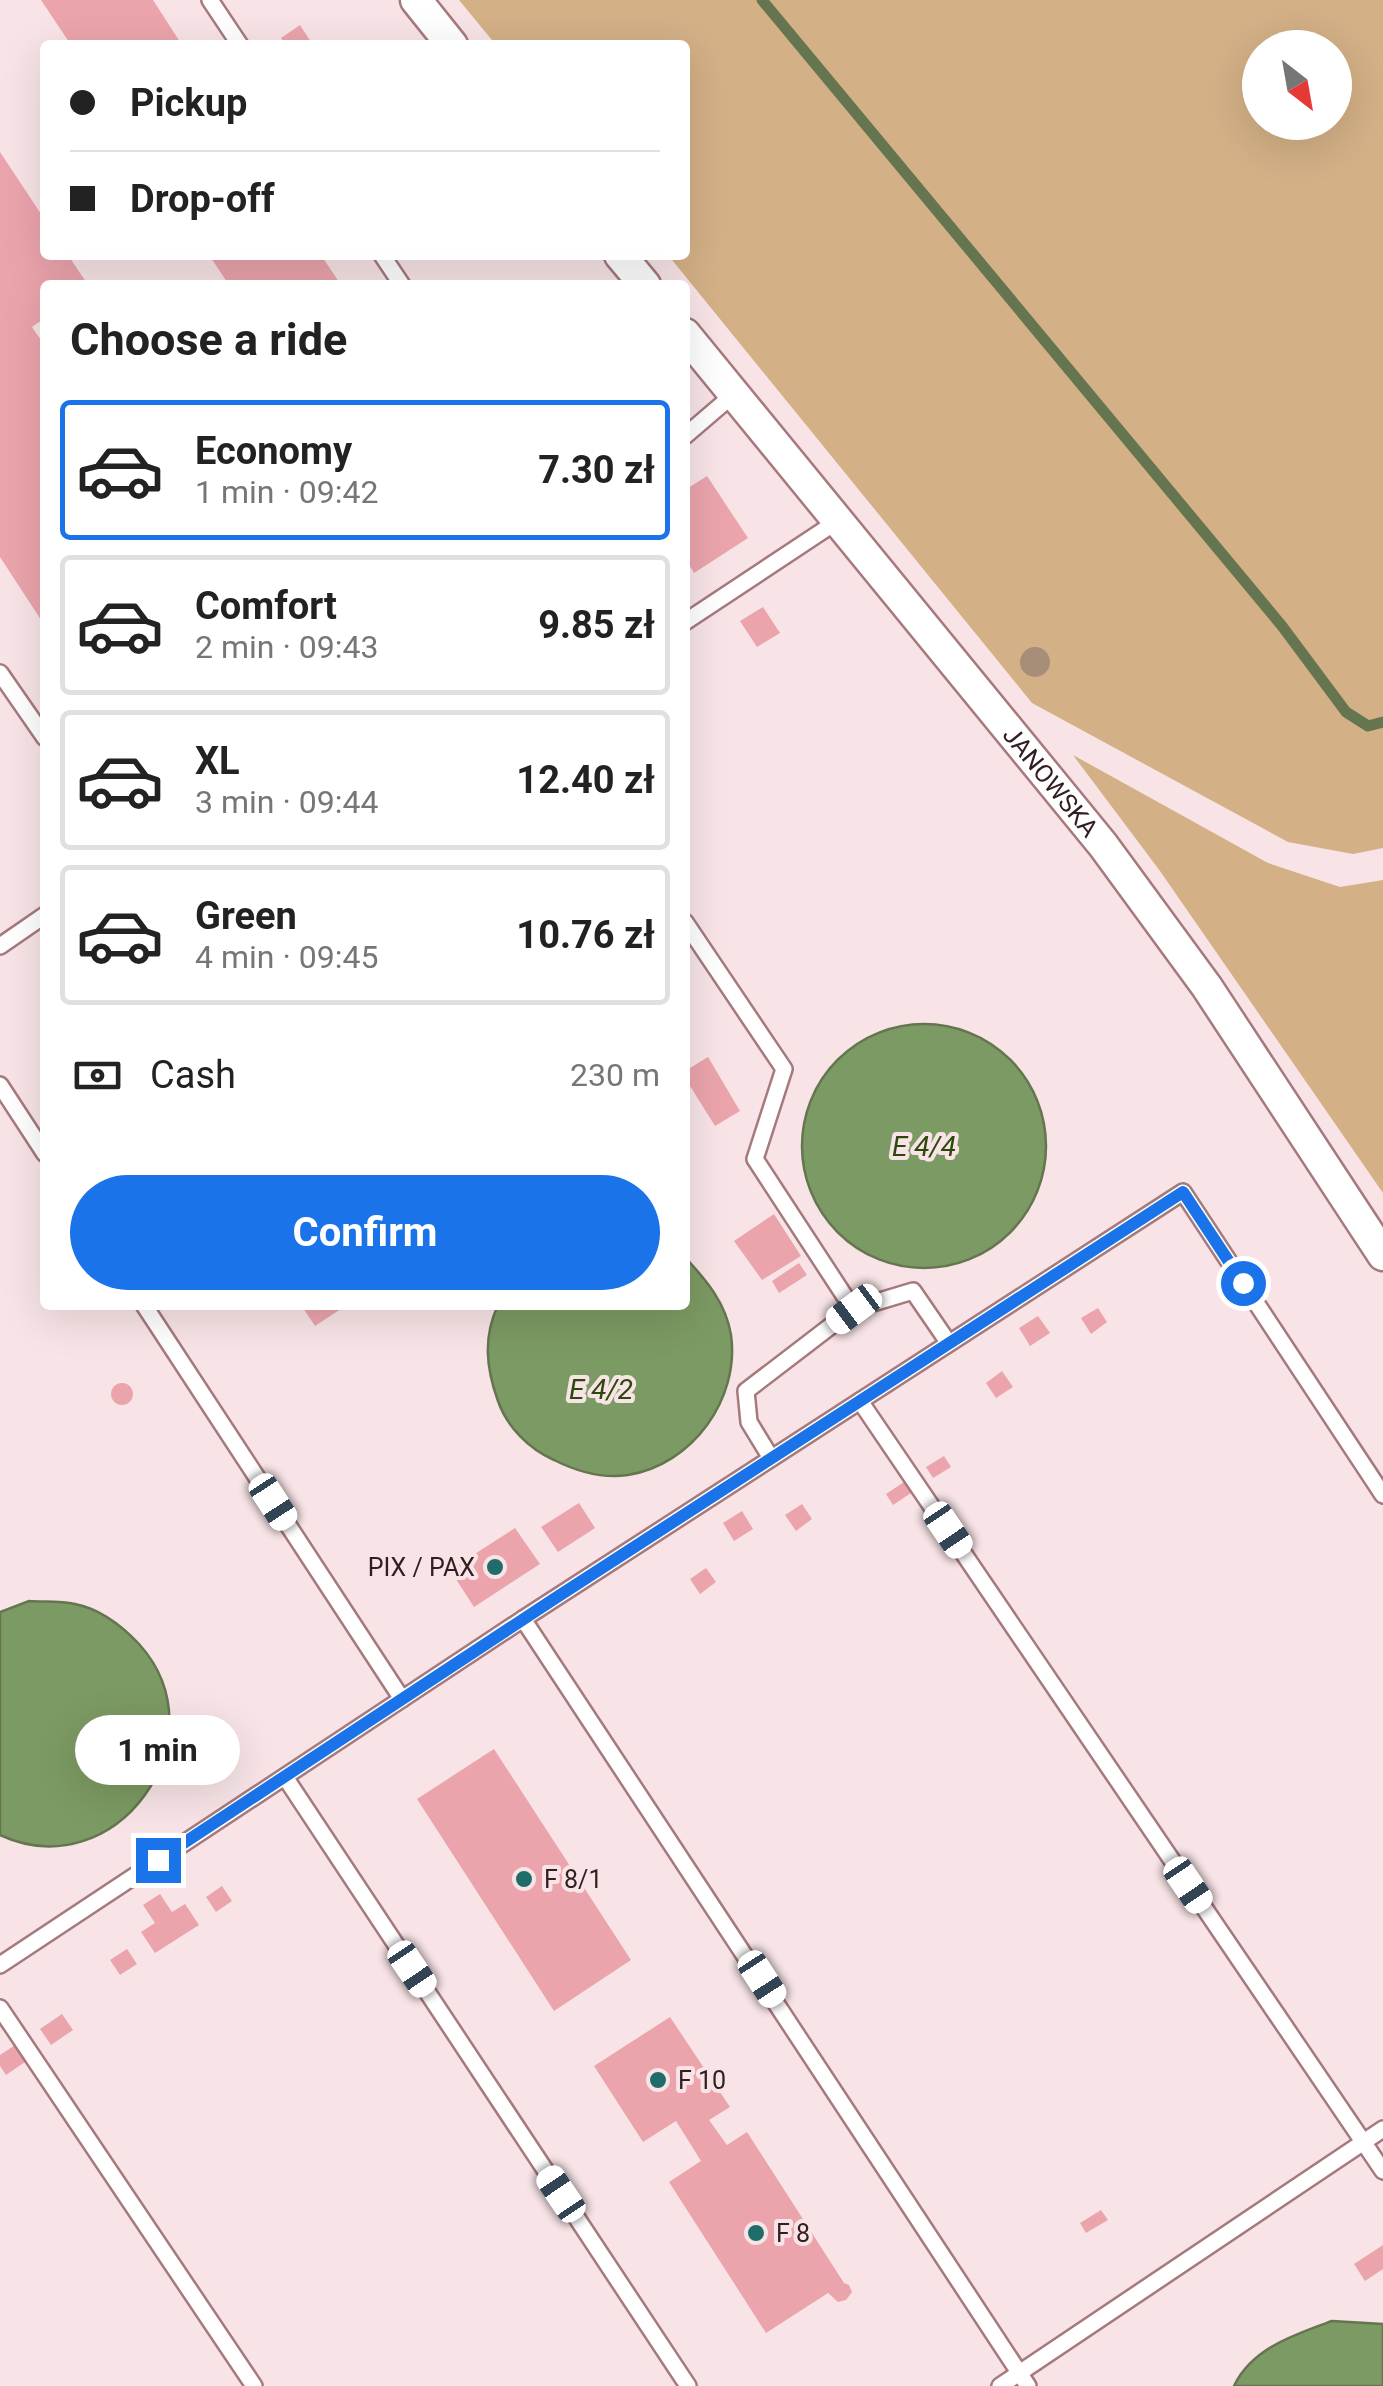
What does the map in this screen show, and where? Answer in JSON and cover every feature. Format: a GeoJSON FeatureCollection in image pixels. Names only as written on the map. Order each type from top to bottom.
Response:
{"type":"FeatureCollection","features":[{"type":"Feature","properties":{"kind":"street"},"geometry":{"type":"LineString","coordinates":[[416,0],[448,40]]}},
{"type":"Feature","properties":{"kind":"street"},"geometry":{"type":"LineString","coordinates":[[624,260],[641,280]]}},
{"type":"Feature","properties":{"kind":"street","name":"JANOWSKA"},"geometry":{"type":"LineString","coordinates":[[690,340],[1104,845],[1207,987],[1383,1255]]}},
{"type":"Feature","properties":{"kind":"lane"},"geometry":{"type":"LineString","coordinates":[[210,0],[237,40]]}},
{"type":"Feature","properties":{"kind":"lane"},"geometry":{"type":"LineString","coordinates":[[690,432],[734,394]]}},
{"type":"Feature","properties":{"kind":"lane"},"geometry":{"type":"LineString","coordinates":[[690,619],[836,522]]}},
{"type":"Feature","properties":{"kind":"lane"},"geometry":{"type":"LineString","coordinates":[[0,673],[40,731]]}},
{"type":"Feature","properties":{"kind":"lane"},"geometry":{"type":"LineString","coordinates":[[0,946],[40,919]]}},
{"type":"Feature","properties":{"kind":"lane"},"geometry":{"type":"LineString","coordinates":[[690,929],[784,1069],[755,1159],[854,1309]]}},
{"type":"Feature","properties":{"kind":"lane"},"geometry":{"type":"LineString","coordinates":[[0,1085],[40,1146]]}},
{"type":"Feature","properties":{"kind":"lane"},"geometry":{"type":"LineString","coordinates":[[0,1965],[523,1619],[1183,1192],[1383,1495]]}},
{"type":"Feature","properties":{"kind":"lane"},"geometry":{"type":"LineString","coordinates":[[771,1458],[749,1422],[746,1390],[854,1309],[913,1291],[948,1342]]}},
{"type":"Feature","properties":{"kind":"lane"},"geometry":{"type":"LineString","coordinates":[[147,1310],[402,1699]]}},
{"type":"Feature","properties":{"kind":"lane"},"geometry":{"type":"LineString","coordinates":[[860,1401],[1383,2171]]}},
{"type":"Feature","properties":{"kind":"lane"},"geometry":{"type":"LineString","coordinates":[[523,1619],[1024,2379]]}},
{"type":"Feature","properties":{"kind":"lane"},"geometry":{"type":"LineString","coordinates":[[285,1777],[688,2386]]}},
{"type":"Feature","properties":{"kind":"lane"},"geometry":{"type":"LineString","coordinates":[[0,2008],[254,2386]]}},
{"type":"Feature","properties":{"kind":"lane"},"geometry":{"type":"LineString","coordinates":[[1000,2386],[1024,2379],[1383,2129]]}},
{"type":"Feature","properties":{"kind":"shaded area"},"geometry":{"type":"Polygon","coordinates":[[[459,0],[1383,0],[1383,848],[1353,854],[1288,842],[1032,703],[672,260],[690,260],[690,40],[492,40],[459,0]]]}},
{"type":"Feature","properties":{"kind":"shaded area"},"geometry":{"type":"Polygon","coordinates":[[[1073,755],[1268,863],[1340,887],[1383,880],[1383,1193],[1160,871],[1073,755]]]}},
{"type":"Feature","properties":{"kind":"water","name":"E 4/4"},"geometry":{"type":"Polygon","coordinates":[[[924,1024],[971,1034],[1010,1060],[1036,1099],[1046,1146],[1036,1193],[1010,1232],[971,1258],[924,1268],[877,1258],[838,1232],[812,1193],[802,1146],[812,1099],[838,1060],[877,1034],[924,1024]]]}},
{"type":"Feature","properties":{"kind":"water","name":"E 4/2"},"geometry":{"type":"Polygon","coordinates":[[[690,1263],[720,1302],[728,1323],[732,1359],[728,1382],[707,1425],[672,1458],[628,1475],[580,1471],[528,1443],[502,1411],[488,1353],[496,1310],[690,1310],[690,1263]]]}},
{"type":"Feature","properties":{"kind":"water"},"geometry":{"type":"Polygon","coordinates":[[[29,1601],[75,1604],[102,1614],[139,1644],[162,1681],[169,1721],[163,1760],[145,1795],[117,1823],[83,1841],[43,1846],[0,1835],[0,1612],[29,1601]]]}},
{"type":"Feature","properties":{"kind":"water"},"geometry":{"type":"Polygon","coordinates":[[[1332,2321],[1383,2324],[1383,2386],[1234,2386],[1263,2352],[1332,2321]]]}},
{"type":"Feature","properties":{"kind":"building"},"geometry":{"type":"Polygon","coordinates":[[[41,0],[153,0],[179,40],[68,40],[41,0]]]}},
{"type":"Feature","properties":{"kind":"building"},"geometry":{"type":"Polygon","coordinates":[[[300,25],[310,40],[282,40],[300,25]]]}},
{"type":"Feature","properties":{"kind":"building"},"geometry":{"type":"Polygon","coordinates":[[[0,152],[40,212],[40,260],[71,260],[85,280],[40,280],[40,321],[32,327],[40,339],[40,618],[0,557],[0,152]]]}},
{"type":"Feature","properties":{"kind":"building"},"geometry":{"type":"Polygon","coordinates":[[[212,260],[324,260],[338,280],[226,280],[212,260]]]}},
{"type":"Feature","properties":{"kind":"building"},"geometry":{"type":"Polygon","coordinates":[[[707,476],[748,538],[694,573],[690,566],[690,487],[707,476]]]}},
{"type":"Feature","properties":{"kind":"building"},"geometry":{"type":"Polygon","coordinates":[[[763,607],[780,633],[757,647],[740,621],[763,607]]]}},
{"type":"Feature","properties":{"kind":"building"},"geometry":{"type":"Polygon","coordinates":[[[708,1057],[740,1111],[715,1126],[690,1086],[690,1068],[708,1057]]]}},
{"type":"Feature","properties":{"kind":"building"},"geometry":{"type":"Polygon","coordinates":[[[774,1214],[801,1256],[762,1280],[734,1241],[774,1214]]]}},
{"type":"Feature","properties":{"kind":"building"},"geometry":{"type":"Polygon","coordinates":[[[799,1263],[807,1275],[779,1293],[772,1281],[799,1263]]]}},
{"type":"Feature","properties":{"kind":"building"},"geometry":{"type":"Polygon","coordinates":[[[1098,1308],[1107,1322],[1091,1334],[1081,1318],[1098,1308]]]}},
{"type":"Feature","properties":{"kind":"building"},"geometry":{"type":"Polygon","coordinates":[[[304,1310],[339,1310],[315,1326],[304,1310]]]}},
{"type":"Feature","properties":{"kind":"building"},"geometry":{"type":"Polygon","coordinates":[[[1038,1316],[1050,1333],[1030,1346],[1019,1328],[1038,1316]]]}},
{"type":"Feature","properties":{"kind":"building"},"geometry":{"type":"Polygon","coordinates":[[[1002,1371],[1013,1387],[996,1398],[986,1383],[1002,1371]]]}},
{"type":"Feature","properties":{"kind":"building"},"geometry":{"type":"Polygon","coordinates":[[[118,1383],[126,1383],[133,1394],[126,1405],[118,1405],[111,1398],[111,1390],[118,1383]]]}},
{"type":"Feature","properties":{"kind":"building"},"geometry":{"type":"Polygon","coordinates":[[[944,1456],[951,1467],[933,1478],[926,1467],[944,1456]]]}},
{"type":"Feature","properties":{"kind":"building"},"geometry":{"type":"Polygon","coordinates":[[[904,1482],[911,1493],[893,1505],[886,1494],[904,1482]]]}},
{"type":"Feature","properties":{"kind":"building"},"geometry":{"type":"Polygon","coordinates":[[[579,1503],[595,1528],[558,1552],[541,1527],[579,1503]]]}},
{"type":"Feature","properties":{"kind":"building"},"geometry":{"type":"Polygon","coordinates":[[[802,1504],[812,1519],[796,1531],[785,1515],[802,1504]]]}},
{"type":"Feature","properties":{"kind":"building"},"geometry":{"type":"Polygon","coordinates":[[[742,1511],[753,1529],[734,1541],[723,1523],[742,1511]]]}},
{"type":"Feature","properties":{"kind":"building","name":"PIX / PAX"},"geometry":{"type":"Polygon","coordinates":[[[515,1528],[540,1564],[474,1607],[450,1570],[515,1528]]]}},
{"type":"Feature","properties":{"kind":"building"},"geometry":{"type":"Polygon","coordinates":[[[706,1568],[716,1582],[700,1594],[690,1579],[706,1568]]]}},
{"type":"Feature","properties":{"kind":"building","name":"F 8/1"},"geometry":{"type":"Polygon","coordinates":[[[494,1749],[631,1960],[554,2011],[417,1799],[494,1749]]]}},
{"type":"Feature","properties":{"kind":"building"},"geometry":{"type":"Polygon","coordinates":[[[222,1886],[232,1901],[216,1912],[206,1897],[222,1886]]]}},
{"type":"Feature","properties":{"kind":"building"},"geometry":{"type":"Polygon","coordinates":[[[160,1894],[172,1912],[185,1904],[199,1925],[155,1953],[141,1932],[155,1923],[143,1905],[160,1894]]]}},
{"type":"Feature","properties":{"kind":"building"},"geometry":{"type":"Polygon","coordinates":[[[127,1949],[137,1964],[120,1975],[110,1960],[127,1949]]]}},
{"type":"Feature","properties":{"kind":"building"},"geometry":{"type":"Polygon","coordinates":[[[62,2014],[73,2030],[51,2045],[40,2029],[62,2014]]]}},
{"type":"Feature","properties":{"kind":"building","name":"F 8"},"geometry":{"type":"Polygon","coordinates":[[[670,2017],[730,2107],[709,2120],[727,2145],[747,2132],[844,2283],[849,2285],[852,2292],[846,2300],[838,2302],[828,2293],[766,2333],[669,2182],[701,2161],[676,2121],[643,2142],[594,2066],[670,2017]]]}},
{"type":"Feature","properties":{"kind":"building"},"geometry":{"type":"Polygon","coordinates":[[[17,2044],[28,2060],[6,2075],[0,2066],[0,2055],[17,2044]]]}},
{"type":"Feature","properties":{"kind":"building"},"geometry":{"type":"Polygon","coordinates":[[[1101,2210],[1108,2220],[1086,2233],[1080,2223],[1101,2210]]]}},
{"type":"Feature","properties":{"kind":"building"},"geometry":{"type":"Polygon","coordinates":[[[1383,2245],[1383,2269],[1365,2281],[1354,2264],[1383,2245]]]}},
{"type":"Feature","properties":{"kind":"waterway"},"geometry":{"type":"LineString","coordinates":[[762,0],[1282,626],[1346,712],[1368,726],[1383,722]]}},
{"type":"Feature","properties":{"kind":"place","name":"PIX / PAX"},"geometry":{"type":"Point","coordinates":[495,1567]}},
{"type":"Feature","properties":{"kind":"place","name":"F 8/1"},"geometry":{"type":"Point","coordinates":[524,1879]}},
{"type":"Feature","properties":{"kind":"place","name":"F 10"},"geometry":{"type":"Point","coordinates":[658,2080]}},
{"type":"Feature","properties":{"kind":"place","name":"F 8"},"geometry":{"type":"Point","coordinates":[756,2233]}},
{"type":"Feature","properties":{"kind":"route"},"geometry":{"type":"LineString","coordinates":[[158,1860],[1183,1192],[1243,1283]]}}]}
